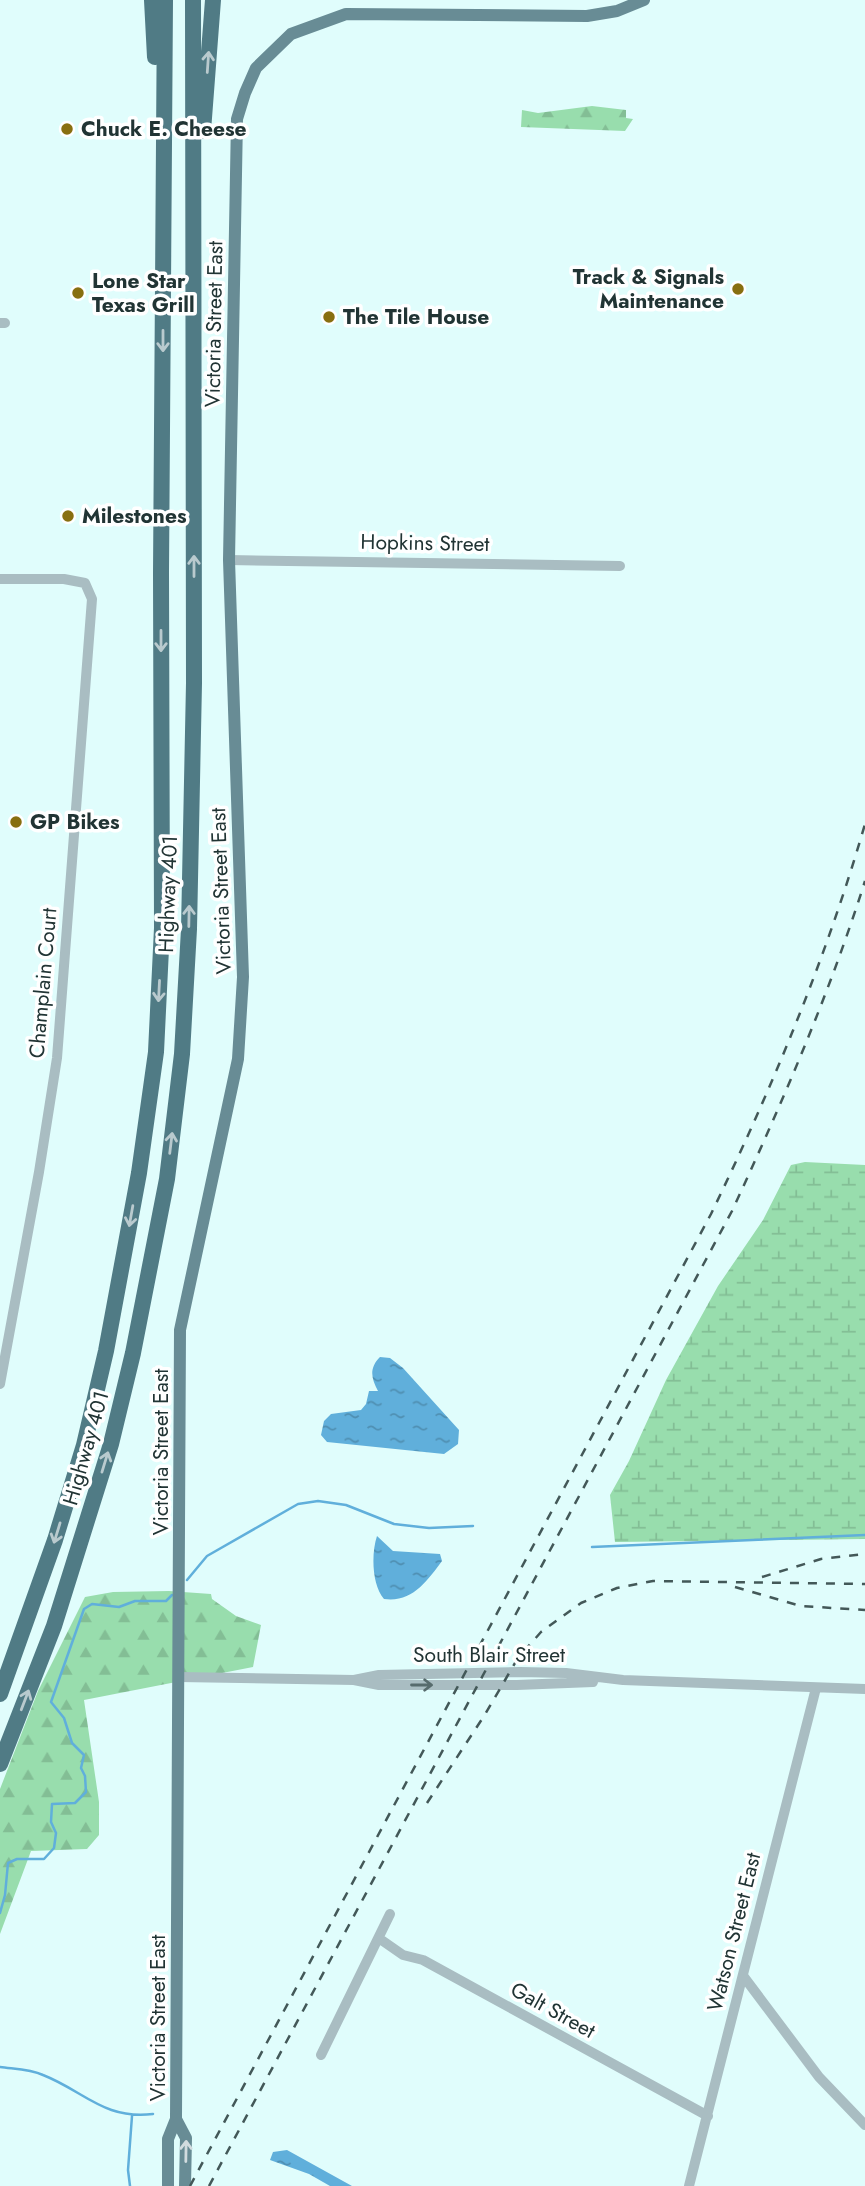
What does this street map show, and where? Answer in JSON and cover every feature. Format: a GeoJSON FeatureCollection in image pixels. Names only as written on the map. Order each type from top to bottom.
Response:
{"type":"FeatureCollection","features":[{"type":"Feature","properties":{"kind":"highway"},"geometry":{"type":"LineString","coordinates":[[152,0],[164,199]]}},
{"type":"Feature","properties":{"kind":"highway","name":"Highway 401"},"geometry":{"type":"LineString","coordinates":[[0,1694],[55,1540],[84,1445],[109,1337],[139,1173],[156,1052],[162,928],[165,0]]}},
{"type":"Feature","properties":{"kind":"highway","name":"Highway 401"},"geometry":{"type":"LineString","coordinates":[[0,1764],[54,1626],[111,1444],[133,1353],[167,1179],[182,1054],[189,929],[194,683],[193,0]]}},
{"type":"Feature","properties":{"kind":"highway"},"geometry":{"type":"LineString","coordinates":[[194,253],[213,0]]}},
{"type":"Feature","properties":{"kind":"main road","name":"Victoria Street East"},"geometry":{"type":"LineString","coordinates":[[168,2186],[168,2139],[176,2119],[180,1330],[238,1059],[243,976],[229,560],[237,119],[256,68],[291,34],[346,14],[587,16],[617,11],[644,0]]}},
{"type":"Feature","properties":{"kind":"main road","name":"Victoria Street East"},"geometry":{"type":"LineString","coordinates":[[176,2119],[186,2138],[185,2186]]}},
{"type":"Feature","properties":{"kind":"street","name":"Hopkins Street"},"geometry":{"type":"LineString","coordinates":[[229,560],[620,566]]}},
{"type":"Feature","properties":{"kind":"street","name":"Champlain Court"},"geometry":{"type":"LineString","coordinates":[[0,579],[64,579],[85,583],[92,599],[57,1058],[0,1384]]}},
{"type":"Feature","properties":{"kind":"street","name":"South Blair Street"},"geometry":{"type":"LineString","coordinates":[[180,1677],[354,1680],[404,1673],[520,1672],[566,1673],[623,1680],[865,1689]]}},
{"type":"Feature","properties":{"kind":"street","name":"Watson Street East"},"geometry":{"type":"LineString","coordinates":[[689,2186],[816,1688]]}},
{"type":"Feature","properties":{"kind":"street"},"geometry":{"type":"LineString","coordinates":[[321,2055],[390,1914]]}},
{"type":"Feature","properties":{"kind":"street","name":"Galt Street"},"geometry":{"type":"LineString","coordinates":[[380,1939],[402,1955],[423,1959],[708,2116]]}},
{"type":"Feature","properties":{"kind":"street"},"geometry":{"type":"LineString","coordinates":[[744,1977],[819,2077],[865,2125]]}},
{"type":"Feature","properties":{"kind":"green space"},"geometry":{"type":"Polygon","coordinates":[[[592,106],[626,110],[626,118],[633,119],[625,131],[521,127],[522,110],[538,113],[592,106]]]}},
{"type":"Feature","properties":{"kind":"green space"},"geometry":{"type":"Polygon","coordinates":[[[805,1162],[865,1165],[865,1539],[615,1542],[610,1495],[629,1461],[666,1380],[718,1286],[763,1220],[791,1165],[805,1162]]]}},
{"type":"Feature","properties":{"kind":"green space"},"geometry":{"type":"Polygon","coordinates":[[[169,1591],[211,1594],[212,1599],[236,1616],[261,1625],[253,1667],[84,1700],[99,1802],[99,1835],[87,1849],[31,1851],[0,1934],[0,1789],[38,1691],[85,1597],[113,1592],[169,1591]]]}},
{"type":"Feature","properties":{"kind":"water"},"geometry":{"type":"Polygon","coordinates":[[[380,1357],[390,1358],[403,1368],[459,1430],[458,1444],[444,1454],[327,1442],[321,1435],[324,1421],[331,1414],[361,1410],[366,1404],[369,1391],[378,1391],[372,1373],[380,1357]]]}},
{"type":"Feature","properties":{"kind":"water"},"geometry":{"type":"Polygon","coordinates":[[[377,1536],[393,1551],[440,1554],[442,1561],[411,1594],[403,1598],[384,1599],[377,1586],[374,1569],[377,1536]]]}},
{"type":"Feature","properties":{"kind":"water"},"geometry":{"type":"Polygon","coordinates":[[[287,2150],[352,2186],[330,2186],[309,2174],[270,2160],[273,2152],[287,2150]]]}},
{"type":"Feature","properties":{"kind":"waterway"},"geometry":{"type":"LineString","coordinates":[[187,1580],[207,1556],[298,1504],[318,1501],[346,1505],[394,1524],[429,1528],[473,1526]]}},
{"type":"Feature","properties":{"kind":"waterway"},"geometry":{"type":"LineString","coordinates":[[592,1547],[865,1535]]}},
{"type":"Feature","properties":{"kind":"waterway"},"geometry":{"type":"LineString","coordinates":[[0,1913],[8,1863],[17,1859],[44,1859],[54,1848],[56,1833],[51,1822],[52,1804],[75,1803],[86,1792],[85,1776],[81,1768],[84,1755],[72,1743],[64,1718],[51,1702],[84,1609],[92,1604],[119,1607],[135,1601],[166,1601],[172,1595]]}},
{"type":"Feature","properties":{"kind":"waterway"},"geometry":{"type":"LineString","coordinates":[[0,2067],[38,2073],[107,2109],[136,2115],[153,2114]]}},
{"type":"Feature","properties":{"kind":"waterway"},"geometry":{"type":"LineString","coordinates":[[130,2186],[128,2170],[132,2116]]}},
{"type":"Feature","properties":{"kind":"railway"},"geometry":{"type":"LineString","coordinates":[[190,2186],[711,1214],[755,1119],[815,974],[865,824]]}},
{"type":"Feature","properties":{"kind":"railway"},"geometry":{"type":"LineString","coordinates":[[209,2186],[732,1211],[804,1048],[865,881]]}},
{"type":"Feature","properties":{"kind":"railway"},"geometry":{"type":"LineString","coordinates":[[762,1577],[821,1559],[865,1554]]}},
{"type":"Feature","properties":{"kind":"railway"},"geometry":{"type":"LineString","coordinates":[[427,1803],[518,1658],[541,1632],[581,1603],[617,1588],[653,1581],[865,1584]]}},
{"type":"Feature","properties":{"kind":"railway"},"geometry":{"type":"LineString","coordinates":[[735,1587],[801,1606],[865,1610]]}},
{"type":"Feature","properties":{"kind":"place","name":"Chuck E. Cheese"},"geometry":{"type":"Point","coordinates":[67,129]}},
{"type":"Feature","properties":{"kind":"place","name":"Track & Signals Maintenance"},"geometry":{"type":"Point","coordinates":[738,289]}},
{"type":"Feature","properties":{"kind":"place","name":"Lone Star Texas Grill"},"geometry":{"type":"Point","coordinates":[78,293]}},
{"type":"Feature","properties":{"kind":"place","name":"The Tile House"},"geometry":{"type":"Point","coordinates":[329,317]}},
{"type":"Feature","properties":{"kind":"place","name":"Milestones"},"geometry":{"type":"Point","coordinates":[68,516]}},
{"type":"Feature","properties":{"kind":"place","name":"GP Bikes"},"geometry":{"type":"Point","coordinates":[16,822]}}]}
